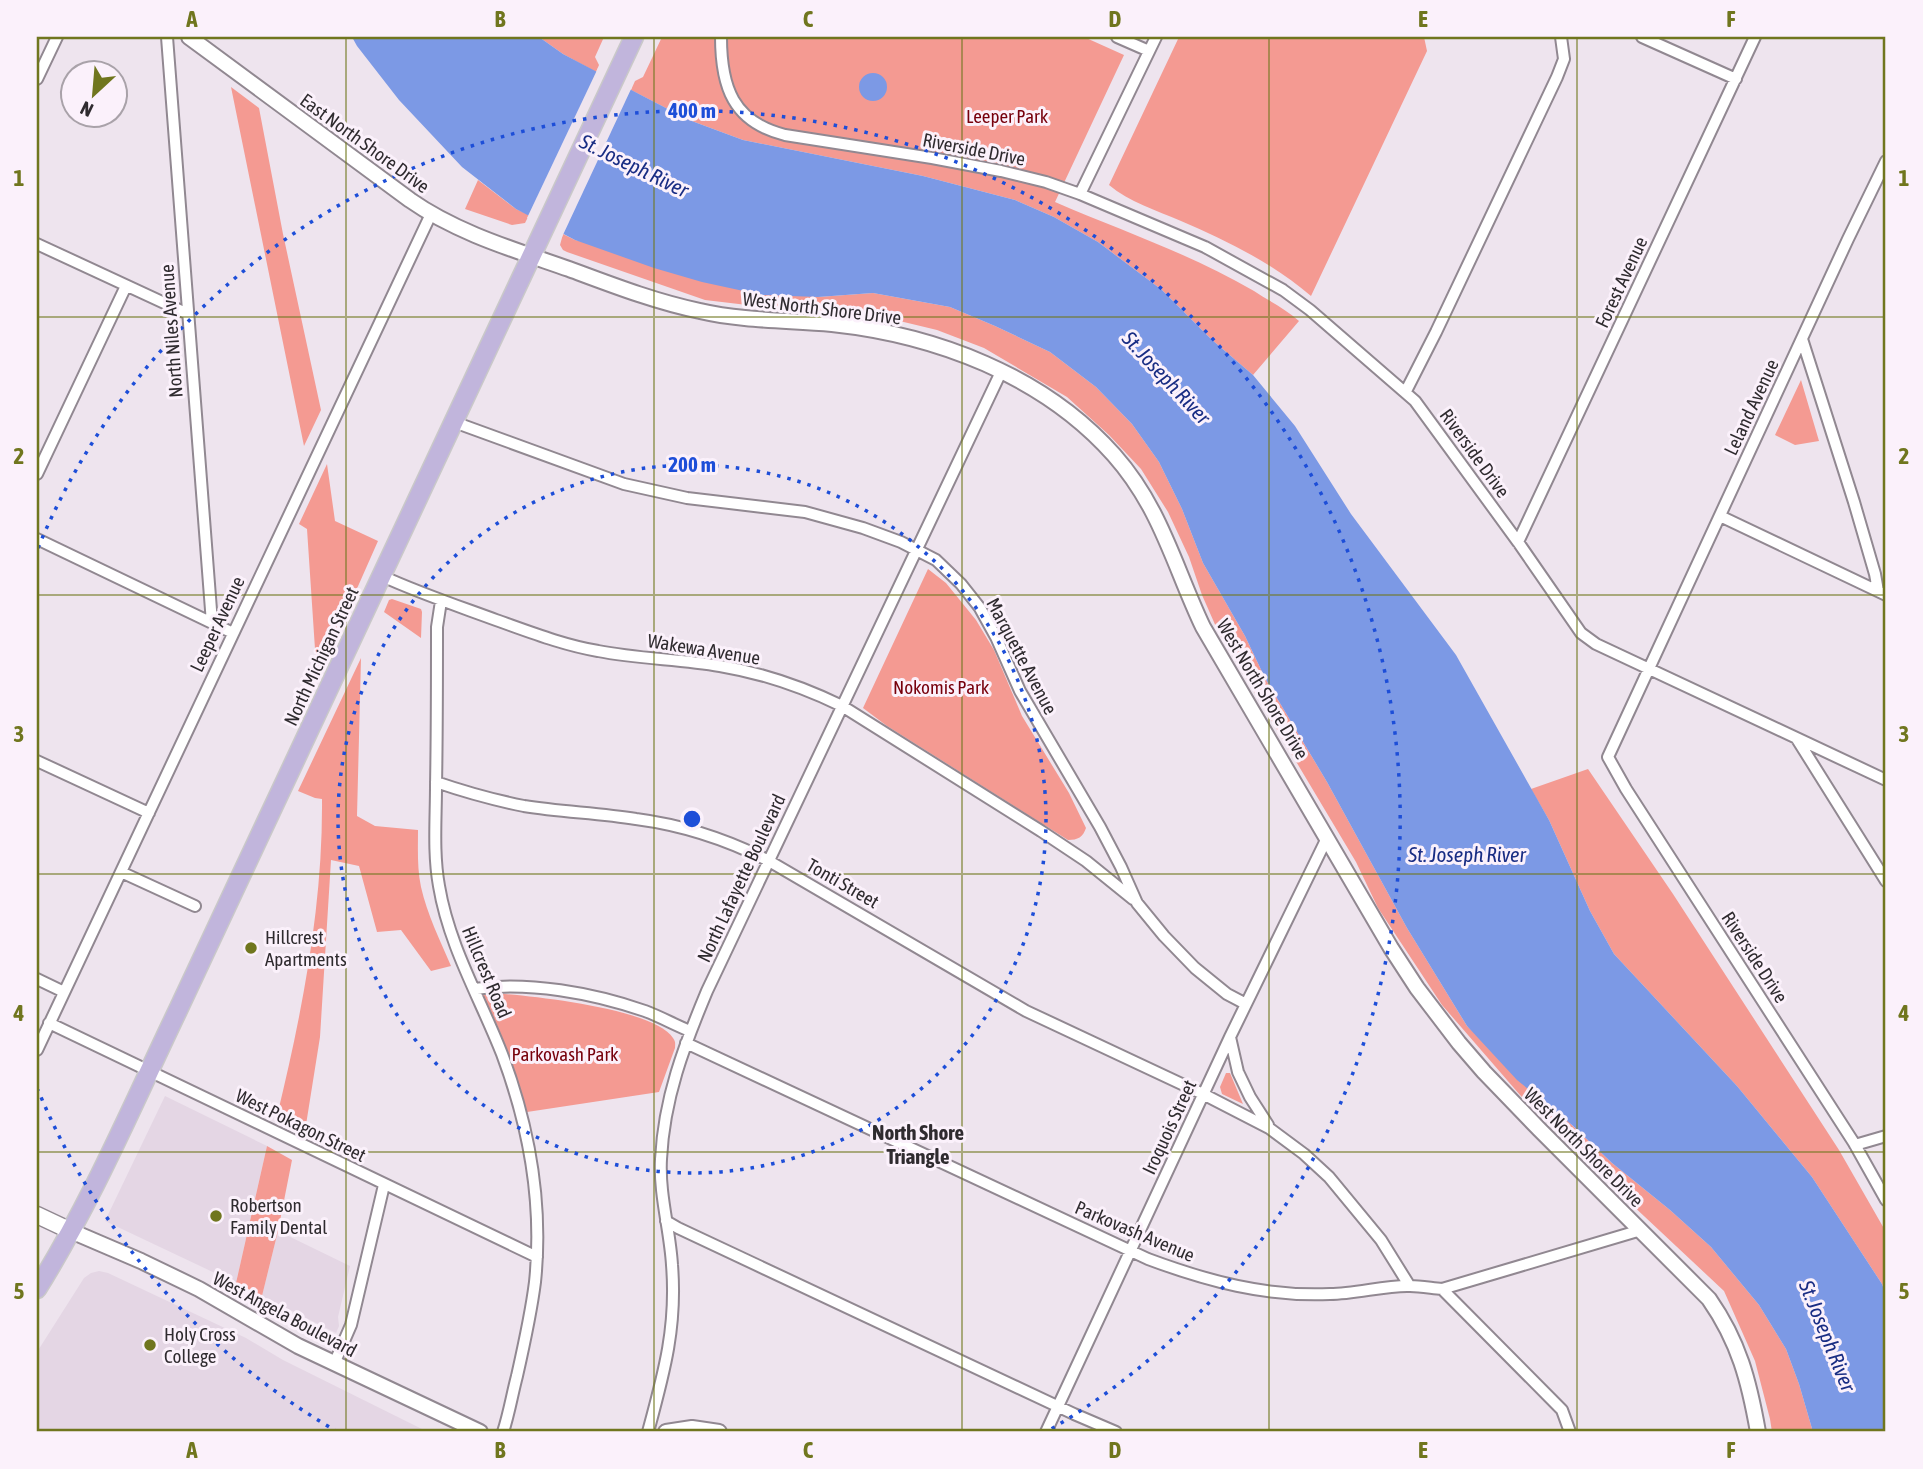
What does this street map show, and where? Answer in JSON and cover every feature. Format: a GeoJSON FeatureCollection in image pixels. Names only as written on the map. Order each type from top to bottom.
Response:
{"type":"FeatureCollection","features":[{"type":"Feature","properties":{"kind":"main road","name":"North Michigan Street"},"geometry":{"type":"LineString","coordinates":[[37,1289],[71,1231],[149,1070],[634,37]]}},
{"type":"Feature","properties":{"kind":"main road"},"geometry":{"type":"LineString","coordinates":[[37,1215],[71,1231]]}},
{"type":"Feature","properties":{"kind":"street"},"geometry":{"type":"LineString","coordinates":[[37,79],[57,37]]}},
{"type":"Feature","properties":{"kind":"street","name":"North Niles Avenue"},"geometry":{"type":"LineString","coordinates":[[167,37],[212,623]]}},
{"type":"Feature","properties":{"kind":"street","name":"East North Shore Drive"},"geometry":{"type":"LineString","coordinates":[[189,37],[431,215],[532,256]]}},
{"type":"Feature","properties":{"kind":"street","name":"Riverside Drive"},"geometry":{"type":"LineString","coordinates":[[721,37],[722,64],[728,88],[744,115],[767,131],[1001,171],[1080,194],[1205,247],[1283,290],[1406,391],[1518,542],[1581,633],[1596,644],[1649,669],[1608,757],[1855,1145],[1886,1200]]}},
{"type":"Feature","properties":{"kind":"street"},"geometry":{"type":"LineString","coordinates":[[1117,37],[1149,51]]}},
{"type":"Feature","properties":{"kind":"street"},"geometry":{"type":"LineString","coordinates":[[1080,194],[1156,37]]}},
{"type":"Feature","properties":{"kind":"street"},"geometry":{"type":"LineString","coordinates":[[1406,391],[1564,59],[1561,37]]}},
{"type":"Feature","properties":{"kind":"street"},"geometry":{"type":"LineString","coordinates":[[1642,37],[1736,79]]}},
{"type":"Feature","properties":{"kind":"street","name":"Forest Avenue"},"geometry":{"type":"LineString","coordinates":[[1518,542],[1755,37]]}},
{"type":"Feature","properties":{"kind":"street","name":"Leland Avenue"},"geometry":{"type":"LineString","coordinates":[[1649,669],[1886,161]]}},
{"type":"Feature","properties":{"kind":"street","name":"Leeper Avenue"},"geometry":{"type":"LineString","coordinates":[[37,1049],[431,215]]}},
{"type":"Feature","properties":{"kind":"street"},"geometry":{"type":"LineString","coordinates":[[37,244],[188,314]]}},
{"type":"Feature","properties":{"kind":"street","name":"West North Shore Drive"},"geometry":{"type":"LineString","coordinates":[[532,256],[639,294],[701,312],[876,330],[925,342],[963,355],[1034,388],[1062,407],[1113,454],[1138,485],[1154,512],[1203,627],[1413,982],[1459,1043],[1511,1102],[1700,1288],[1728,1328],[1746,1374],[1758,1432]]}},
{"type":"Feature","properties":{"kind":"street"},"geometry":{"type":"LineString","coordinates":[[37,474],[126,286]]}},
{"type":"Feature","properties":{"kind":"street"},"geometry":{"type":"LineString","coordinates":[[1802,339],[1882,593]]}},
{"type":"Feature","properties":{"kind":"street","name":"North Lafayette Boulevard"},"geometry":{"type":"LineString","coordinates":[[648,1432],[672,1332],[673,1270],[662,1195],[661,1160],[668,1097],[707,991],[1001,372]]}},
{"type":"Feature","properties":{"kind":"street","name":"Marquette Avenue"},"geometry":{"type":"LineString","coordinates":[[454,422],[624,484],[687,498],[805,512],[863,528],[936,560],[961,584],[979,608],[996,637],[1020,691],[1100,827],[1138,903],[1164,936],[1195,968],[1227,994],[1246,1004]]}},
{"type":"Feature","properties":{"kind":"street"},"geometry":{"type":"LineString","coordinates":[[1720,516],[1882,593]]}},
{"type":"Feature","properties":{"kind":"street"},"geometry":{"type":"LineString","coordinates":[[37,539],[233,633]]}},
{"type":"Feature","properties":{"kind":"street","name":"Wakewa Avenue"},"geometry":{"type":"LineString","coordinates":[[382,576],[441,601],[569,645],[614,654],[696,663],[746,672],[796,687],[842,706],[1052,838],[1086,861],[1138,903]]}},
{"type":"Feature","properties":{"kind":"street","name":"Hillcrest Road"},"geometry":{"type":"LineString","coordinates":[[441,601],[437,627],[435,844],[439,884],[448,929],[491,1024],[512,1079],[530,1154],[535,1199],[537,1257],[529,1327],[503,1432]]}},
{"type":"Feature","properties":{"kind":"street"},"geometry":{"type":"LineString","coordinates":[[1649,669],[1886,780]]}},
{"type":"Feature","properties":{"kind":"street"},"geometry":{"type":"LineString","coordinates":[[1797,739],[1886,881]]}},
{"type":"Feature","properties":{"kind":"street"},"geometry":{"type":"LineString","coordinates":[[37,761],[149,813]]}},
{"type":"Feature","properties":{"kind":"street","name":"Tonti Street"},"geometry":{"type":"LineString","coordinates":[[436,782],[478,796],[523,805],[640,819],[685,829],[728,843],[769,861],[1027,1011],[1203,1094]]}},
{"type":"Feature","properties":{"kind":"street","name":"Iroquois Street"},"geometry":{"type":"LineString","coordinates":[[1046,1432],[1203,1094],[1327,838]]}},
{"type":"Feature","properties":{"kind":"street"},"geometry":{"type":"LineString","coordinates":[[121,872],[194,906]]}},
{"type":"Feature","properties":{"kind":"street"},"geometry":{"type":"LineString","coordinates":[[37,979],[64,992]]}},
{"type":"Feature","properties":{"kind":"street","name":"Parkovash Avenue"},"geometry":{"type":"LineString","coordinates":[[474,989],[514,986],[593,996],[647,1012],[688,1037],[1129,1251],[1217,1282],[1282,1293],[1332,1294],[1409,1285],[1442,1289],[1641,1230]]}},
{"type":"Feature","properties":{"kind":"street","name":"West Pokagon Street"},"geometry":{"type":"LineString","coordinates":[[49,1023],[537,1257]]}},
{"type":"Feature","properties":{"kind":"street"},"geometry":{"type":"LineString","coordinates":[[1230,1037],[1238,1072],[1269,1128]]}},
{"type":"Feature","properties":{"kind":"street"},"geometry":{"type":"LineString","coordinates":[[1203,1094],[1269,1128],[1329,1177],[1381,1240],[1409,1285]]}},
{"type":"Feature","properties":{"kind":"street"},"geometry":{"type":"LineString","coordinates":[[1855,1145],[1886,1136]]}},
{"type":"Feature","properties":{"kind":"street"},"geometry":{"type":"LineString","coordinates":[[334,1364],[351,1325],[384,1185]]}},
{"type":"Feature","properties":{"kind":"street"},"geometry":{"type":"LineString","coordinates":[[666,1221],[1116,1432]]}},
{"type":"Feature","properties":{"kind":"street","name":"West Angela Boulevard"},"geometry":{"type":"LineString","coordinates":[[71,1231],[199,1289],[287,1341],[480,1432]]}},
{"type":"Feature","properties":{"kind":"street"},"geometry":{"type":"LineString","coordinates":[[1442,1289],[1562,1410],[1570,1432]]}},
{"type":"Feature","properties":{"kind":"street"},"geometry":{"type":"LineString","coordinates":[[667,1432],[692,1427],[719,1432]]}},
{"type":"Feature","properties":{"kind":"shaded area"},"geometry":{"type":"Polygon","coordinates":[[[165,1096],[267,1146],[236,1283],[105,1221],[165,1096]]]}},
{"type":"Feature","properties":{"kind":"shaded area"},"geometry":{"type":"Polygon","coordinates":[[[278,1231],[350,1266],[336,1333],[262,1296],[278,1231]]]}},
{"type":"Feature","properties":{"kind":"shaded area","name":"Holy Cross College"},"geometry":{"type":"Polygon","coordinates":[[[99,1271],[246,1338],[283,1360],[428,1432],[37,1432],[37,1352],[84,1278],[99,1271]]]}},
{"type":"Feature","properties":{"kind":"green space"},"geometry":{"type":"Polygon","coordinates":[[[539,37],[604,37],[595,57],[599,65],[596,72],[563,54],[539,37]]]}},
{"type":"Feature","properties":{"kind":"green space","name":"Leeper Park"},"geometry":{"type":"Polygon","coordinates":[[[662,37],[1084,37],[1124,55],[1055,202],[1206,266],[1254,291],[1299,321],[1253,375],[1211,339],[1162,290],[1098,242],[1054,217],[1015,200],[923,176],[743,140],[689,120],[631,90],[635,81],[643,77],[662,37]]]}},
{"type":"Feature","properties":{"kind":"green space"},"geometry":{"type":"Polygon","coordinates":[[[1179,37],[1424,37],[1427,51],[1311,296],[1281,273],[1249,254],[1134,201],[1109,185],[1179,37]]]}},
{"type":"Feature","properties":{"kind":"green space"},"geometry":{"type":"Polygon","coordinates":[[[231,87],[259,108],[321,410],[304,446],[231,87]]]}},
{"type":"Feature","properties":{"kind":"green space"},"geometry":{"type":"Polygon","coordinates":[[[478,180],[516,209],[529,215],[525,223],[512,225],[465,209],[478,180]]]}},
{"type":"Feature","properties":{"kind":"green space"},"geometry":{"type":"Polygon","coordinates":[[[563,234],[575,240],[818,297],[873,293],[950,307],[1050,352],[1096,387],[1132,424],[1159,462],[1182,509],[1203,563],[1245,636],[1265,678],[1327,782],[1407,928],[1467,1026],[1612,1163],[1711,1247],[1759,1305],[1786,1349],[1813,1432],[1772,1432],[1755,1361],[1724,1291],[1520,1095],[1442,1005],[1378,908],[1356,862],[1217,629],[1168,512],[1141,469],[1109,435],[1067,397],[984,348],[937,330],[883,317],[705,300],[567,252],[560,245],[563,234]]]}},
{"type":"Feature","properties":{"kind":"green space"},"geometry":{"type":"Polygon","coordinates":[[[1801,380],[1819,441],[1795,445],[1775,435],[1801,380]]]}},
{"type":"Feature","properties":{"kind":"green space"},"geometry":{"type":"Polygon","coordinates":[[[327,464],[335,521],[378,541],[317,679],[307,529],[299,524],[327,464]]]}},
{"type":"Feature","properties":{"kind":"green space","name":"Nokomis Park"},"geometry":{"type":"Polygon","coordinates":[[[928,569],[946,583],[976,620],[994,650],[1022,716],[1069,793],[1086,828],[1080,837],[1068,840],[887,726],[863,708],[928,569]]]}},
{"type":"Feature","properties":{"kind":"green space"},"geometry":{"type":"Polygon","coordinates":[[[392,599],[421,609],[421,638],[384,612],[392,599]]]}},
{"type":"Feature","properties":{"kind":"green space"},"geometry":{"type":"Polygon","coordinates":[[[361,658],[357,816],[375,826],[418,830],[421,887],[430,917],[451,966],[431,971],[401,930],[377,932],[359,866],[331,860],[320,1037],[305,1131],[277,1116],[302,999],[319,879],[322,799],[298,791],[361,658]]]}},
{"type":"Feature","properties":{"kind":"green space"},"geometry":{"type":"Polygon","coordinates":[[[1588,769],[1673,894],[1839,1150],[1886,1232],[1886,1295],[1882,1284],[1812,1177],[1737,1086],[1614,954],[1590,911],[1549,820],[1531,789],[1588,769]]]}},
{"type":"Feature","properties":{"kind":"green space","name":"Parkovash Park"},"geometry":{"type":"Polygon","coordinates":[[[482,994],[588,1005],[616,1011],[661,1028],[673,1038],[675,1048],[659,1092],[527,1112],[508,1052],[482,994]]]}},
{"type":"Feature","properties":{"kind":"green space"},"geometry":{"type":"Polygon","coordinates":[[[1226,1073],[1230,1073],[1243,1104],[1222,1094],[1220,1087],[1226,1073]]]}},
{"type":"Feature","properties":{"kind":"green space"},"geometry":{"type":"Polygon","coordinates":[[[267,1146],[292,1160],[262,1296],[236,1283],[267,1146]]]}},
{"type":"Feature","properties":{"kind":"water","name":"St. Joseph River"},"geometry":{"type":"Polygon","coordinates":[[[352,37],[539,37],[563,54],[689,120],[743,140],[923,176],[1015,200],[1054,217],[1098,242],[1162,290],[1211,339],[1253,375],[1295,426],[1351,514],[1456,655],[1549,820],[1590,911],[1614,954],[1737,1086],[1812,1177],[1882,1284],[1886,1295],[1886,1432],[1813,1432],[1786,1349],[1759,1305],[1711,1247],[1517,1080],[1467,1026],[1407,928],[1327,782],[1265,678],[1245,636],[1203,563],[1182,509],[1159,462],[1132,424],[1096,387],[1050,352],[950,307],[873,293],[818,297],[762,295],[654,268],[575,240],[516,209],[462,167],[399,100],[352,37]]]}},
{"type":"Feature","properties":{"kind":"water"},"geometry":{"type":"Polygon","coordinates":[[[873,73],[883,77],[887,87],[883,97],[873,101],[863,97],[859,87],[863,77],[873,73]]]}},
{"type":"Feature","properties":{"kind":"pier"},"geometry":{"type":"Polygon","coordinates":[[[598,68],[632,87],[562,237],[527,218],[598,68]]]}},
{"type":"Feature","properties":{"kind":"place","name":"Hillcrest Apartments"},"geometry":{"type":"Point","coordinates":[251,948]}},
{"type":"Feature","properties":{"kind":"place","name":"Robertson Family Dental"},"geometry":{"type":"Point","coordinates":[216,1216]}},
{"type":"Feature","properties":{"kind":"place","name":"Holy Cross College"},"geometry":{"type":"Point","coordinates":[150,1345]}},
{"type":"Feature","properties":{"kind":"district","name":"North Shore Triangle"},"geometry":{"type":"Point","coordinates":[918,1145]}}]}
